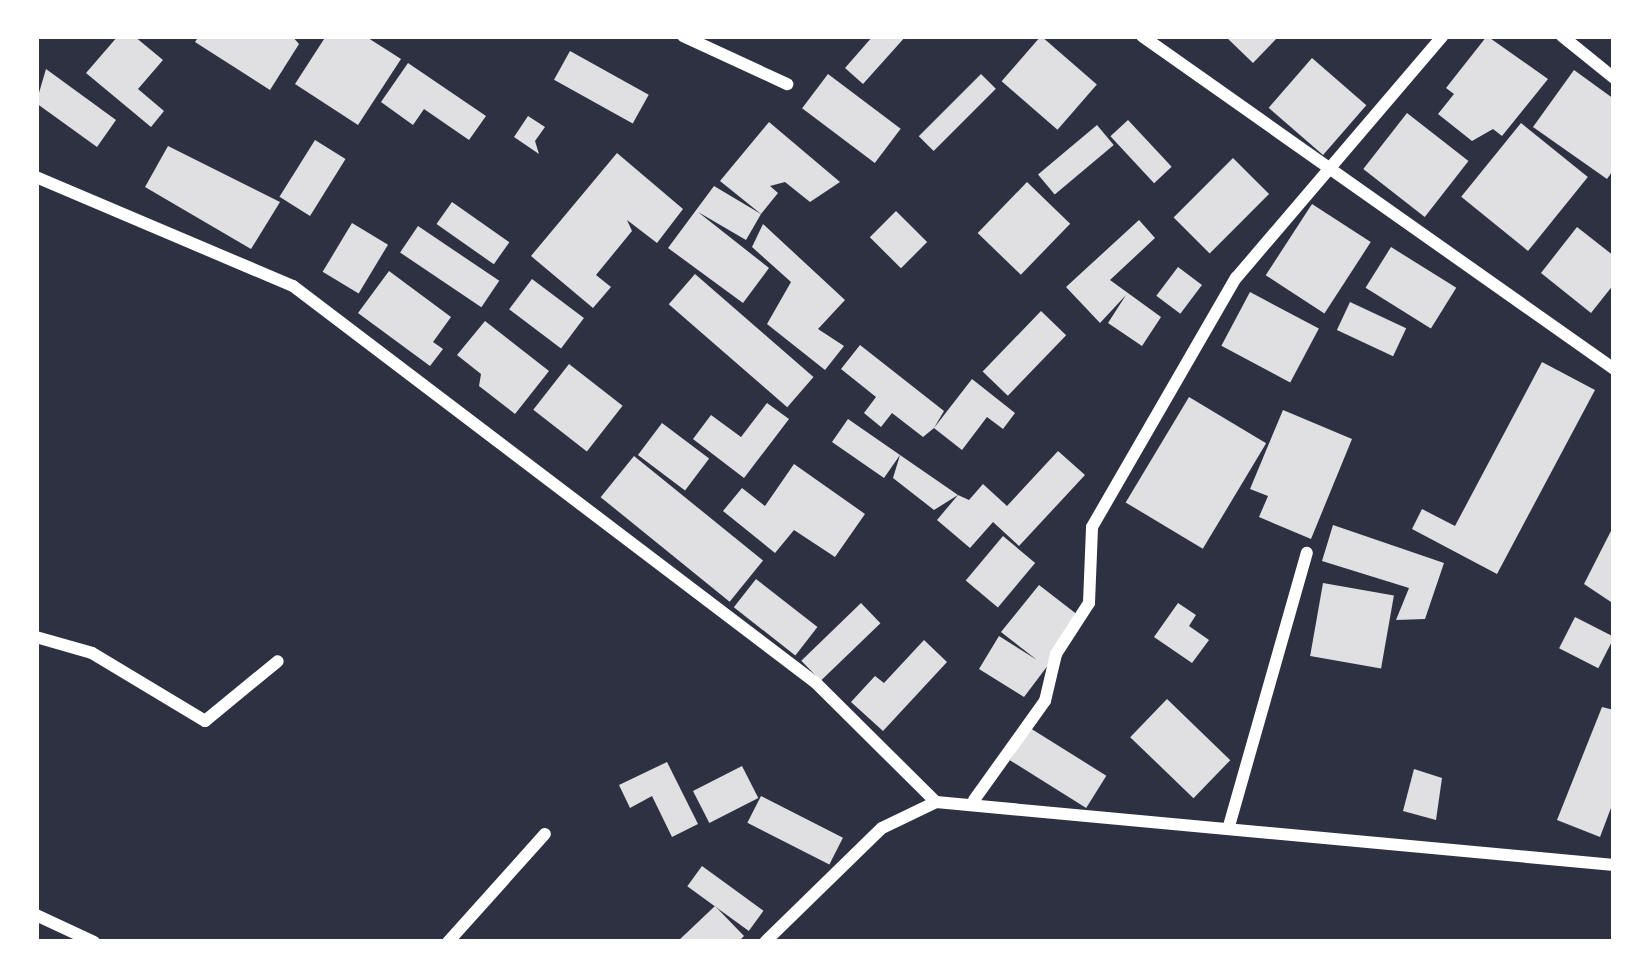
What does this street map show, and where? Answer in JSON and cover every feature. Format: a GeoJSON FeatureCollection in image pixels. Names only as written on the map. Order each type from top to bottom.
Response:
{"type":"FeatureCollection","features":[{"type":"Feature","properties":{"kind":"street"},"geometry":{"type":"LineString","coordinates":[[683,36],[787,85]]}},
{"type":"Feature","properties":{"kind":"street"},"geometry":{"type":"LineString","coordinates":[[974,800],[1030,728],[1056,654],[1083,619],[1092,527],[1236,278],[1443,36]]}},
{"type":"Feature","properties":{"kind":"street"},"geometry":{"type":"LineString","coordinates":[[1562,36],[1614,78]]}},
{"type":"Feature","properties":{"kind":"street"},"geometry":{"type":"LineString","coordinates":[[1150,38],[1324,172],[1614,370]]}},
{"type":"Feature","properties":{"kind":"street"},"geometry":{"type":"LineString","coordinates":[[36,177],[292,286],[816,683],[936,802]]}},
{"type":"Feature","properties":{"kind":"street"},"geometry":{"type":"LineString","coordinates":[[1228,826],[1307,553]]}},
{"type":"Feature","properties":{"kind":"street"},"geometry":{"type":"LineString","coordinates":[[36,637],[92,653],[206,721],[278,661]]}},
{"type":"Feature","properties":{"kind":"street"},"geometry":{"type":"LineString","coordinates":[[765,942],[882,828],[936,802],[974,800],[1614,865]]}},
{"type":"Feature","properties":{"kind":"street"},"geometry":{"type":"LineString","coordinates":[[448,942],[544,834]]}},
{"type":"Feature","properties":{"kind":"street"},"geometry":{"type":"LineString","coordinates":[[36,915],[94,942]]}},
{"type":"Feature","properties":{"kind":"building"},"geometry":{"type":"Polygon","coordinates":[[[118,36],[134,36],[163,60],[138,89],[164,111],[151,127],[86,73],[118,36]]]}},
{"type":"Feature","properties":{"kind":"building"},"geometry":{"type":"Polygon","coordinates":[[[199,36],[292,36],[299,44],[270,90],[195,42],[199,36]]]}},
{"type":"Feature","properties":{"kind":"building"},"geometry":{"type":"Polygon","coordinates":[[[326,36],[365,36],[401,59],[358,125],[295,84],[326,36]]]}},
{"type":"Feature","properties":{"kind":"building"},"geometry":{"type":"Polygon","coordinates":[[[873,36],[906,36],[863,84],[845,68],[873,36]]]}},
{"type":"Feature","properties":{"kind":"building"},"geometry":{"type":"Polygon","coordinates":[[[1041,36],[1097,85],[1057,130],[1002,81],[1041,36]]]}},
{"type":"Feature","properties":{"kind":"building"},"geometry":{"type":"Polygon","coordinates":[[[1225,36],[1279,36],[1253,63],[1225,36]]]}},
{"type":"Feature","properties":{"kind":"building"},"geometry":{"type":"Polygon","coordinates":[[[1487,36],[1548,79],[1502,136],[1493,129],[1472,141],[1438,114],[1454,94],[1446,88],[1487,36]]]}},
{"type":"Feature","properties":{"kind":"building"},"geometry":{"type":"Polygon","coordinates":[[[570,51],[649,95],[633,123],[554,80],[570,51]]]}},
{"type":"Feature","properties":{"kind":"building"},"geometry":{"type":"Polygon","coordinates":[[[1312,58],[1366,105],[1323,155],[1269,108],[1312,58]]]}},
{"type":"Feature","properties":{"kind":"building"},"geometry":{"type":"Polygon","coordinates":[[[408,63],[486,116],[469,140],[424,109],[413,125],[381,102],[408,63]]]}},
{"type":"Feature","properties":{"kind":"building"},"geometry":{"type":"Polygon","coordinates":[[[46,69],[116,120],[97,147],[36,103],[46,69]]]}},
{"type":"Feature","properties":{"kind":"building"},"geometry":{"type":"Polygon","coordinates":[[[1574,70],[1614,99],[1614,169],[1607,179],[1533,127],[1574,70]]]}},
{"type":"Feature","properties":{"kind":"building"},"geometry":{"type":"Polygon","coordinates":[[[828,74],[901,129],[875,163],[802,108],[828,74]]]}},
{"type":"Feature","properties":{"kind":"building"},"geometry":{"type":"Polygon","coordinates":[[[981,74],[996,89],[934,151],[919,136],[981,74]]]}},
{"type":"Feature","properties":{"kind":"building"},"geometry":{"type":"Polygon","coordinates":[[[1407,113],[1468,161],[1425,217],[1363,169],[1407,113]]]}},
{"type":"Feature","properties":{"kind":"building"},"geometry":{"type":"Polygon","coordinates":[[[528,116],[545,127],[535,141],[539,154],[514,137],[528,116]]]}},
{"type":"Feature","properties":{"kind":"building"},"geometry":{"type":"Polygon","coordinates":[[[1128,120],[1172,167],[1154,183],[1110,136],[1128,120]]]}},
{"type":"Feature","properties":{"kind":"building"},"geometry":{"type":"Polygon","coordinates":[[[769,122],[840,182],[810,202],[785,182],[770,186],[778,193],[761,214],[720,181],[769,122]]]}},
{"type":"Feature","properties":{"kind":"building"},"geometry":{"type":"Polygon","coordinates":[[[1521,123],[1588,177],[1528,251],[1461,197],[1521,123]]]}},
{"type":"Feature","properties":{"kind":"building"},"geometry":{"type":"Polygon","coordinates":[[[1097,125],[1114,145],[1055,194],[1038,174],[1097,125]]]}},
{"type":"Feature","properties":{"kind":"building"},"geometry":{"type":"Polygon","coordinates":[[[315,140],[346,159],[310,216],[279,197],[315,140]]]}},
{"type":"Feature","properties":{"kind":"building"},"geometry":{"type":"Polygon","coordinates":[[[168,146],[280,202],[251,249],[145,187],[168,146]]]}},
{"type":"Feature","properties":{"kind":"building"},"geometry":{"type":"Polygon","coordinates":[[[617,153],[683,209],[657,243],[627,220],[632,231],[596,275],[611,287],[593,308],[531,256],[617,153]]]}},
{"type":"Feature","properties":{"kind":"building"},"geometry":{"type":"Polygon","coordinates":[[[1233,158],[1269,194],[1210,253],[1174,217],[1233,158]]]}},
{"type":"Feature","properties":{"kind":"building"},"geometry":{"type":"Polygon","coordinates":[[[1027,182],[1070,224],[1021,275],[978,233],[1027,182]]]}},
{"type":"Feature","properties":{"kind":"building"},"geometry":{"type":"Polygon","coordinates":[[[714,186],[761,214],[746,240],[698,212],[769,268],[743,303],[668,248],[714,186]]]}},
{"type":"Feature","properties":{"kind":"building"},"geometry":{"type":"Polygon","coordinates":[[[452,202],[509,242],[494,264],[437,224],[452,202]]]}},
{"type":"Feature","properties":{"kind":"building"},"geometry":{"type":"Polygon","coordinates":[[[1312,204],[1371,242],[1324,313],[1266,275],[1312,204]]]}},
{"type":"Feature","properties":{"kind":"building"},"geometry":{"type":"Polygon","coordinates":[[[896,211],[927,242],[901,268],[870,237],[896,211]]]}},
{"type":"Feature","properties":{"kind":"building"},"geometry":{"type":"Polygon","coordinates":[[[1139,220],[1155,238],[1110,280],[1161,317],[1142,346],[1108,323],[1126,295],[1100,323],[1066,287],[1139,220]]]}},
{"type":"Feature","properties":{"kind":"building"},"geometry":{"type":"Polygon","coordinates":[[[352,223],[388,245],[359,293],[323,272],[352,223]]]}},
{"type":"Feature","properties":{"kind":"building"},"geometry":{"type":"Polygon","coordinates":[[[763,224],[845,300],[818,329],[844,346],[825,370],[767,324],[791,282],[752,247],[763,224]]]}},
{"type":"Feature","properties":{"kind":"building"},"geometry":{"type":"Polygon","coordinates":[[[418,226],[499,281],[481,307],[400,253],[418,226]]]}},
{"type":"Feature","properties":{"kind":"building"},"geometry":{"type":"Polygon","coordinates":[[[1577,227],[1614,256],[1614,284],[1591,313],[1541,273],[1577,227]]]}},
{"type":"Feature","properties":{"kind":"building"},"geometry":{"type":"Polygon","coordinates":[[[1391,247],[1456,288],[1431,329],[1366,288],[1391,247]]]}},
{"type":"Feature","properties":{"kind":"building"},"geometry":{"type":"Polygon","coordinates":[[[1178,267],[1202,285],[1180,314],[1156,296],[1178,267]]]}},
{"type":"Feature","properties":{"kind":"building"},"geometry":{"type":"Polygon","coordinates":[[[389,271],[451,317],[433,342],[443,349],[430,366],[358,313],[389,271]]]}},
{"type":"Feature","properties":{"kind":"building"},"geometry":{"type":"Polygon","coordinates":[[[695,274],[813,377],[787,407],[669,304],[695,274]]]}},
{"type":"Feature","properties":{"kind":"building"},"geometry":{"type":"Polygon","coordinates":[[[532,279],[584,318],[561,348],[509,309],[532,279]]]}},
{"type":"Feature","properties":{"kind":"building"},"geometry":{"type":"Polygon","coordinates":[[[1250,292],[1319,329],[1290,382],[1221,346],[1250,292]]]}},
{"type":"Feature","properties":{"kind":"building"},"geometry":{"type":"Polygon","coordinates":[[[1350,302],[1406,328],[1393,356],[1337,330],[1350,302]]]}},
{"type":"Feature","properties":{"kind":"building"},"geometry":{"type":"Polygon","coordinates":[[[1041,311],[1066,335],[1008,396],[983,371],[1041,311]]]}},
{"type":"Feature","properties":{"kind":"building"},"geometry":{"type":"Polygon","coordinates":[[[485,321],[549,371],[515,414],[479,386],[481,374],[457,355],[485,321]]]}},
{"type":"Feature","properties":{"kind":"building"},"geometry":{"type":"Polygon","coordinates":[[[860,345],[944,411],[923,437],[892,413],[881,427],[864,413],[876,397],[841,369],[860,345]]]}},
{"type":"Feature","properties":{"kind":"building"},"geometry":{"type":"Polygon","coordinates":[[[1542,362],[1595,390],[1497,574],[1412,529],[1422,509],[1455,526],[1542,362]]]}},
{"type":"Feature","properties":{"kind":"building"},"geometry":{"type":"Polygon","coordinates":[[[569,364],[623,406],[587,452],[533,410],[569,364]]]}},
{"type":"Feature","properties":{"kind":"building"},"geometry":{"type":"Polygon","coordinates":[[[972,379],[1015,413],[1003,429],[987,417],[962,450],[934,428],[972,379]]]}},
{"type":"Feature","properties":{"kind":"building"},"geometry":{"type":"Polygon","coordinates":[[[1189,397],[1266,443],[1203,549],[1126,502],[1189,397]]]}},
{"type":"Feature","properties":{"kind":"building"},"geometry":{"type":"Polygon","coordinates":[[[767,403],[789,419],[744,478],[693,439],[711,415],[741,437],[767,403]]]}},
{"type":"Feature","properties":{"kind":"building"},"geometry":{"type":"Polygon","coordinates":[[[1283,410],[1352,439],[1311,539],[1259,517],[1268,496],[1250,489],[1283,410]]]}},
{"type":"Feature","properties":{"kind":"building"},"geometry":{"type":"Polygon","coordinates":[[[848,419],[900,455],[884,478],[832,442],[848,419]]]}},
{"type":"Feature","properties":{"kind":"building"},"geometry":{"type":"Polygon","coordinates":[[[662,423],[709,459],[685,490],[638,455],[662,423]]]}},
{"type":"Feature","properties":{"kind":"building"},"geometry":{"type":"Polygon","coordinates":[[[1058,451],[1085,475],[1019,546],[993,522],[970,548],[937,520],[958,495],[969,500],[983,484],[1007,506],[1058,451]]]}},
{"type":"Feature","properties":{"kind":"building"},"geometry":{"type":"Polygon","coordinates":[[[900,455],[958,495],[934,510],[893,478],[900,455]]]}},
{"type":"Feature","properties":{"kind":"building"},"geometry":{"type":"Polygon","coordinates":[[[634,456],[763,560],[730,602],[601,497],[634,456]]]}},
{"type":"Feature","properties":{"kind":"building"},"geometry":{"type":"Polygon","coordinates":[[[794,464],[865,514],[835,557],[794,530],[775,553],[723,511],[742,488],[765,506],[794,464]]]}},
{"type":"Feature","properties":{"kind":"building"},"geometry":{"type":"Polygon","coordinates":[[[1333,525],[1444,563],[1425,619],[1396,620],[1409,588],[1322,561],[1333,525]]]}},
{"type":"Feature","properties":{"kind":"building"},"geometry":{"type":"Polygon","coordinates":[[[1614,525],[1614,604],[1584,584],[1614,525]]]}},
{"type":"Feature","properties":{"kind":"building"},"geometry":{"type":"Polygon","coordinates":[[[1003,536],[1035,563],[998,607],[966,580],[1003,536]]]}},
{"type":"Feature","properties":{"kind":"building"},"geometry":{"type":"Polygon","coordinates":[[[756,579],[817,627],[795,655],[734,607],[756,579]]]}},
{"type":"Feature","properties":{"kind":"building"},"geometry":{"type":"Polygon","coordinates":[[[1323,583],[1394,596],[1381,668],[1310,656],[1323,583]]]}},
{"type":"Feature","properties":{"kind":"building"},"geometry":{"type":"Polygon","coordinates":[[[1039,585],[1083,619],[1024,697],[979,669],[999,636],[1037,660],[1001,632],[1039,585]]]}},
{"type":"Feature","properties":{"kind":"building"},"geometry":{"type":"Polygon","coordinates":[[[861,603],[880,623],[821,681],[801,661],[861,603]]]}},
{"type":"Feature","properties":{"kind":"building"},"geometry":{"type":"Polygon","coordinates":[[[1178,603],[1196,615],[1189,626],[1209,640],[1192,663],[1154,637],[1178,603]]]}},
{"type":"Feature","properties":{"kind":"building"},"geometry":{"type":"Polygon","coordinates":[[[1575,617],[1614,637],[1598,668],[1559,648],[1575,617]]]}},
{"type":"Feature","properties":{"kind":"building"},"geometry":{"type":"Polygon","coordinates":[[[924,640],[947,662],[883,731],[851,702],[875,676],[884,683],[924,640]]]}},
{"type":"Feature","properties":{"kind":"building"},"geometry":{"type":"Polygon","coordinates":[[[1167,699],[1230,760],[1193,798],[1130,737],[1167,699]]]}},
{"type":"Feature","properties":{"kind":"building"},"geometry":{"type":"Polygon","coordinates":[[[1602,707],[1614,710],[1614,800],[1600,837],[1557,820],[1602,707]]]}},
{"type":"Feature","properties":{"kind":"building"},"geometry":{"type":"Polygon","coordinates":[[[1030,728],[1106,776],[1086,808],[1010,760],[1030,728]]]}},
{"type":"Feature","properties":{"kind":"building"},"geometry":{"type":"Polygon","coordinates":[[[667,762],[698,824],[672,837],[652,796],[630,808],[619,785],[667,762]]]}},
{"type":"Feature","properties":{"kind":"building"},"geometry":{"type":"Polygon","coordinates":[[[742,766],[758,798],[709,823],[693,791],[742,766]]]}},
{"type":"Feature","properties":{"kind":"building"},"geometry":{"type":"Polygon","coordinates":[[[1414,769],[1442,778],[1436,820],[1403,811],[1414,769]]]}},
{"type":"Feature","properties":{"kind":"building"},"geometry":{"type":"Polygon","coordinates":[[[761,796],[843,838],[829,864],[747,823],[761,796]]]}},
{"type":"Feature","properties":{"kind":"building"},"geometry":{"type":"Polygon","coordinates":[[[702,866],[763,911],[749,931],[687,886],[702,866]]]}},
{"type":"Feature","properties":{"kind":"building"},"geometry":{"type":"Polygon","coordinates":[[[715,906],[744,936],[738,942],[677,942],[715,906]]]}}]}
